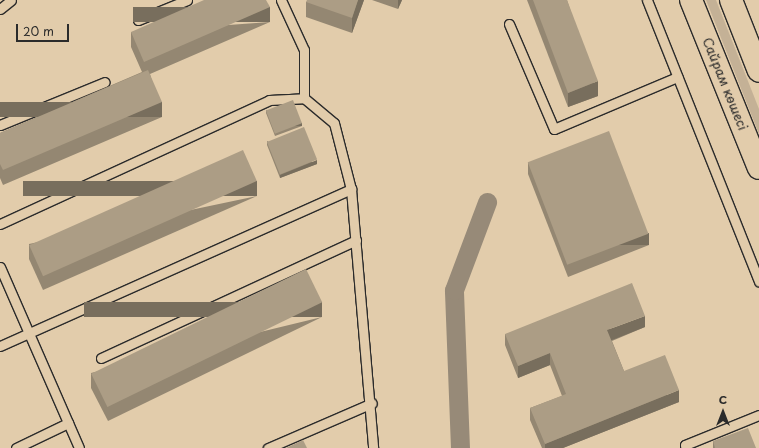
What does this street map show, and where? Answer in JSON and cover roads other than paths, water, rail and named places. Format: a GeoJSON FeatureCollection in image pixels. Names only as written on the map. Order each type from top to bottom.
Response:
{"type":"FeatureCollection","features":[{"type":"Feature","properties":{"kind":"main road","name":"Сайрам көшесі"},"geometry":{"type":"LineString","coordinates":[[691,0],[759,168]]}},
{"type":"Feature","properties":{"kind":"main road"},"geometry":{"type":"LineString","coordinates":[[731,0],[759,71]]}},
{"type":"Feature","properties":{"kind":"lane"},"geometry":{"type":"LineString","coordinates":[[0,10],[11,0]]}},
{"type":"Feature","properties":{"kind":"lane"},"geometry":{"type":"LineString","coordinates":[[138,20],[187,0]]}},
{"type":"Feature","properties":{"kind":"lane"},"geometry":{"type":"LineString","coordinates":[[281,0],[304,50],[304,98]]}},
{"type":"Feature","properties":{"kind":"lane"},"geometry":{"type":"LineString","coordinates":[[647,0],[759,282]]}},
{"type":"Feature","properties":{"kind":"lane"},"geometry":{"type":"LineString","coordinates":[[509,24],[554,129],[677,77]]}},
{"type":"Feature","properties":{"kind":"lane"},"geometry":{"type":"LineString","coordinates":[[0,125],[105,82]]}},
{"type":"Feature","properties":{"kind":"lane"},"geometry":{"type":"LineString","coordinates":[[0,224],[269,100],[304,98],[334,123],[351,189],[372,403],[373,448]]}},
{"type":"Feature","properties":{"kind":"lane"},"geometry":{"type":"LineString","coordinates":[[0,346],[351,189]]}},
{"type":"Feature","properties":{"kind":"lane"},"geometry":{"type":"LineString","coordinates":[[100,358],[356,240]]}},
{"type":"Feature","properties":{"kind":"lane"},"geometry":{"type":"LineString","coordinates":[[0,267],[79,448]]}},
{"type":"Feature","properties":{"kind":"lane"},"geometry":{"type":"LineString","coordinates":[[268,448],[372,403]]}},
{"type":"Feature","properties":{"kind":"lane"},"geometry":{"type":"LineString","coordinates":[[683,447],[759,415]]}},
{"type":"Feature","properties":{"kind":"lane"},"geometry":{"type":"LineString","coordinates":[[16,448],[68,423]]}},
{"type":"Feature","properties":{"kind":"waterway"},"geometry":{"type":"LineString","coordinates":[[460,448],[454,290],[487,202]]}}]}
